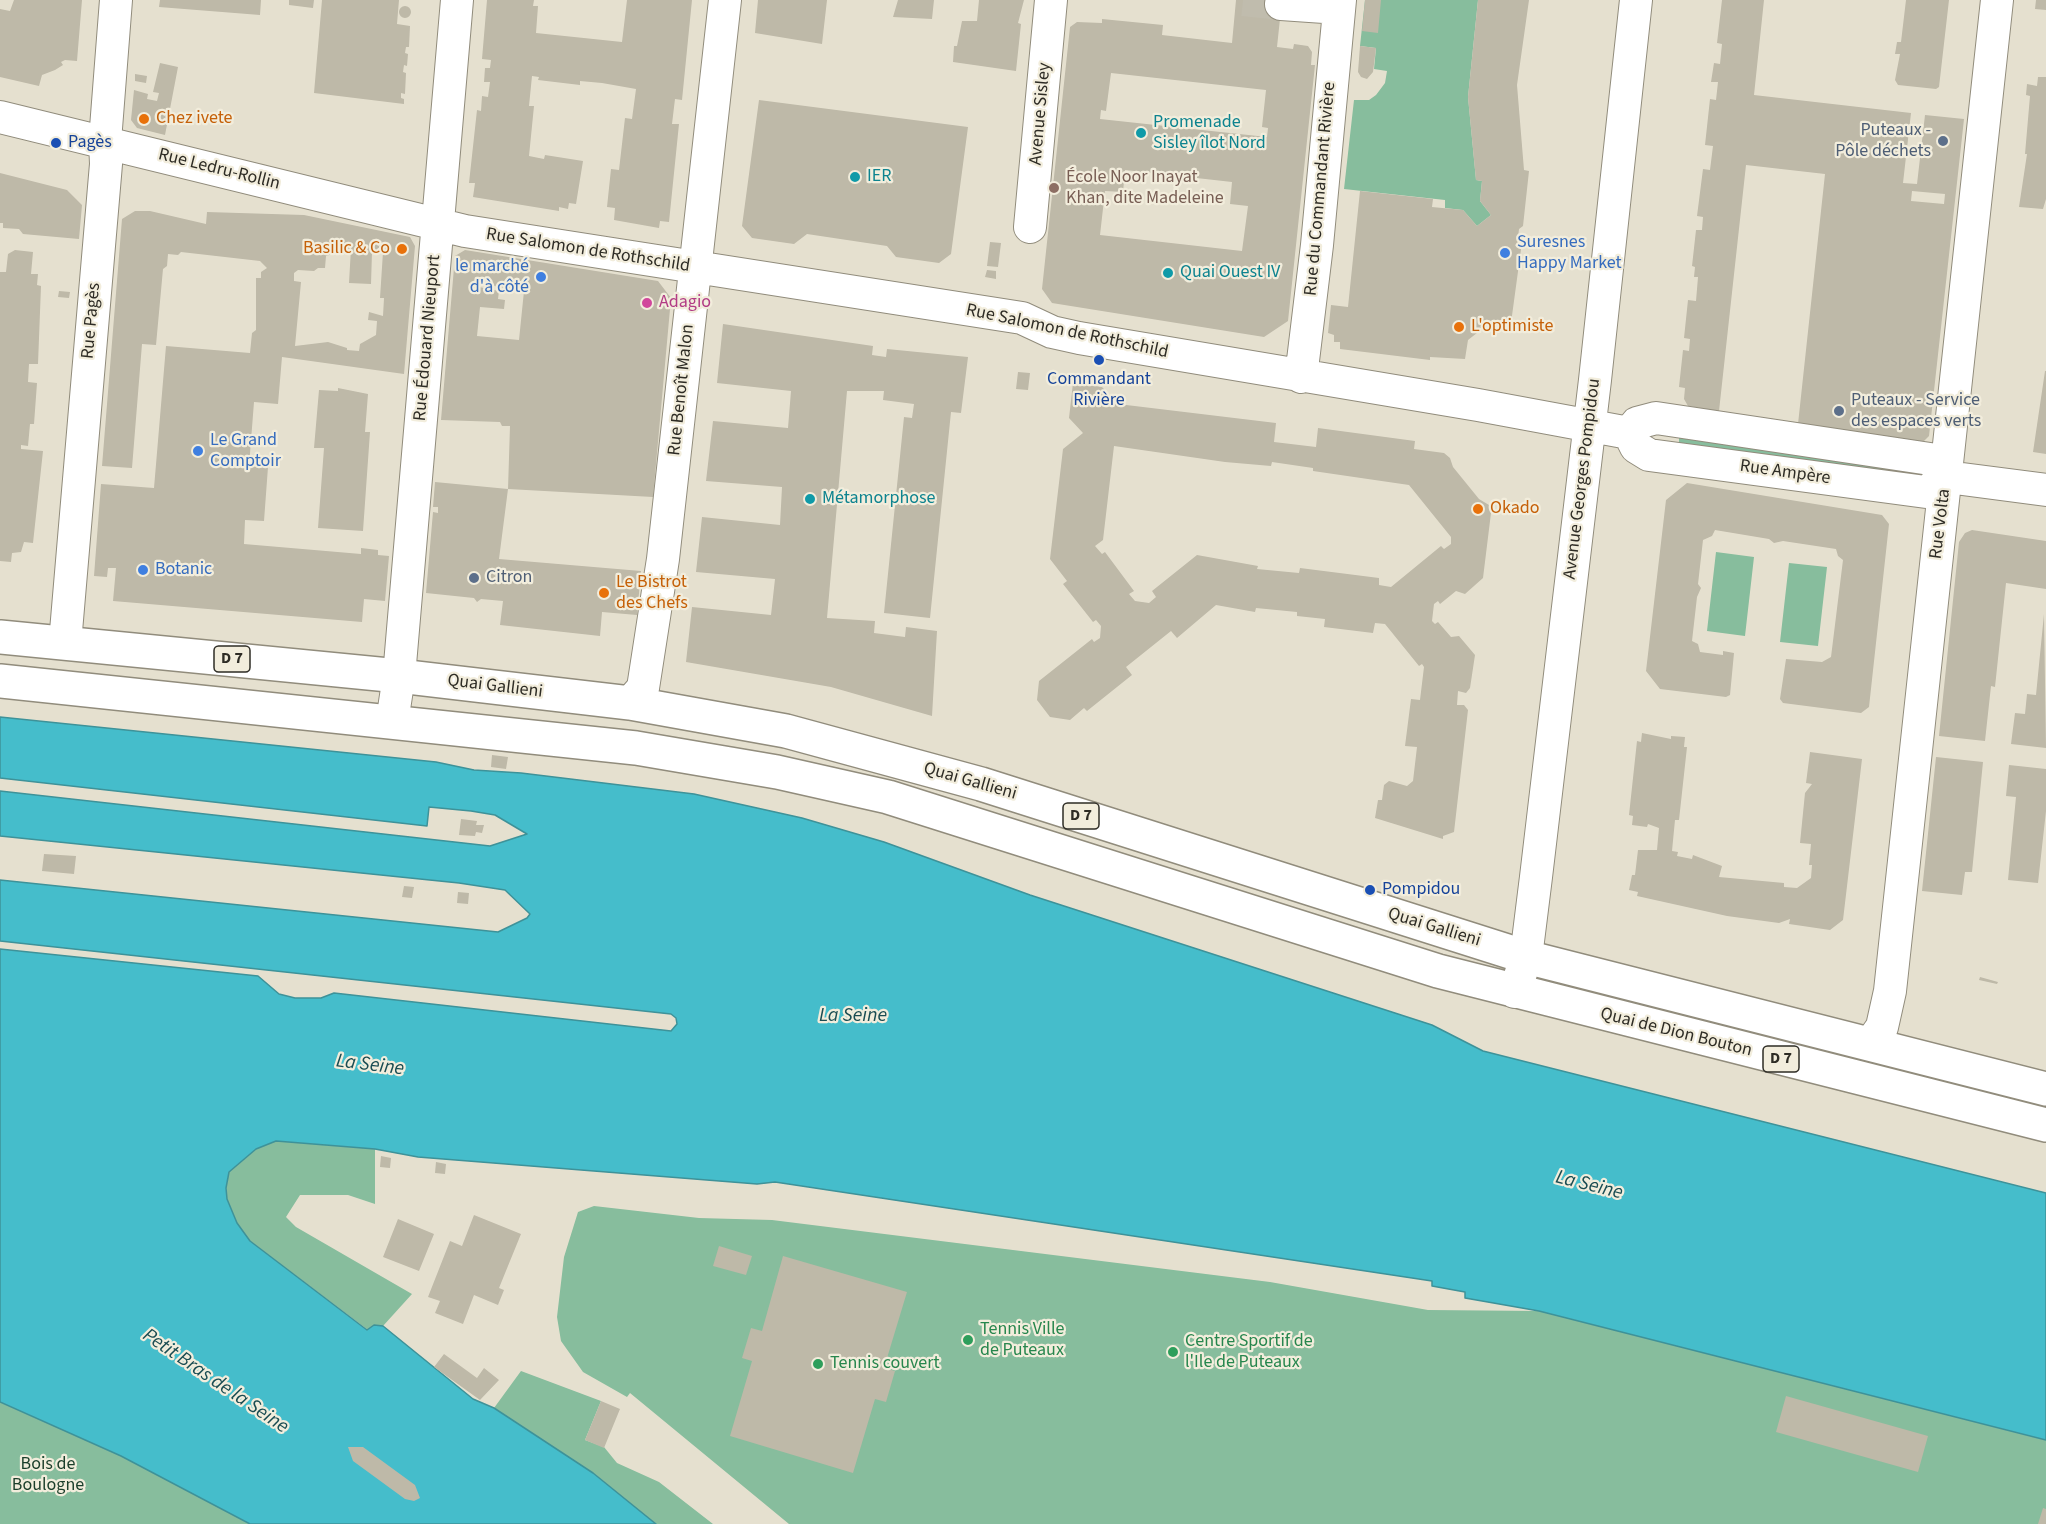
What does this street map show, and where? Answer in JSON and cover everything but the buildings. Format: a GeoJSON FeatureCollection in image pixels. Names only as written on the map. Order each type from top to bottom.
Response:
{"type":"FeatureCollection","features":[{"type":"Feature","properties":{"kind":"main road","name":"Quai Gallieni"},"geometry":{"type":"LineString","coordinates":[[0,637],[399,676],[630,703],[786,731],[981,784],[1526,957]]}},
{"type":"Feature","properties":{"kind":"main road","name":"D 7"},"geometry":{"type":"LineString","coordinates":[[0,681],[636,748],[777,772],[888,798],[1399,959],[1515,992]]}},
{"type":"Feature","properties":{"kind":"main road","name":"Quai de Dion Bouton"},"geometry":{"type":"LineString","coordinates":[[1526,957],[2046,1089]]}},
{"type":"Feature","properties":{"kind":"main road","name":"Quai de Dion Bouton"},"geometry":{"type":"LineString","coordinates":[[1515,992],[2046,1125]]}},
{"type":"Feature","properties":{"kind":"street","name":"Rue Pagès"},"geometry":{"type":"LineString","coordinates":[[65,643],[70,598],[71,550],[106,164],[105,141],[116,0]]}},
{"type":"Feature","properties":{"kind":"street","name":"Rue Édouard Nieuport"},"geometry":{"type":"LineString","coordinates":[[399,676],[457,0]]}},
{"type":"Feature","properties":{"kind":"street","name":"Rue Benoît Malon"},"geometry":{"type":"LineString","coordinates":[[630,703],[643,688],[666,535],[725,0]]}},
{"type":"Feature","properties":{"kind":"street","name":"Avenue Sisley"},"geometry":{"type":"LineString","coordinates":[[1030,227],[1052,0]]}},
{"type":"Feature","properties":{"kind":"street","name":"Avenue Georges Pompidou"},"geometry":{"type":"LineString","coordinates":[[1515,992],[1526,957],[1635,0]]}},
{"type":"Feature","properties":{"kind":"street","name":"Rue Volta"},"geometry":{"type":"LineString","coordinates":[[1870,1044],[1882,1027],[1890,991],[1997,0]]}},
{"type":"Feature","properties":{"kind":"street"},"geometry":{"type":"LineString","coordinates":[[1281,4],[1340,4]]}},
{"type":"Feature","properties":{"kind":"street","name":"Rue du Commandant Rivière"},"geometry":{"type":"LineString","coordinates":[[1301,377],[1317,245],[1340,4]]}},
{"type":"Feature","properties":{"kind":"street","name":"Rue Ledru-Rollin"},"geometry":{"type":"LineString","coordinates":[[0,117],[438,224]]}},
{"type":"Feature","properties":{"kind":"street","name":"Rue Salomon de Rothschild"},"geometry":{"type":"LineString","coordinates":[[438,224],[696,268],[1022,318],[1052,332],[1079,338],[1489,407],[1588,427]]}},
{"type":"Feature","properties":{"kind":"street","name":"Rue Ampère"},"geometry":{"type":"LineString","coordinates":[[1588,427],[1629,433],[1636,447],[1649,455],[1661,457],[1926,492],[1947,477]]}},
{"type":"Feature","properties":{"kind":"street"},"geometry":{"type":"LineString","coordinates":[[1947,477],[2046,490]]}},
{"type":"Feature","properties":{"kind":"street"},"geometry":{"type":"LineString","coordinates":[[392,722],[399,676]]}},
{"type":"Feature","properties":{"kind":"green space"},"geometry":{"type":"Polygon","coordinates":[[[1365,0],[1478,0],[1468,97],[1476,180],[1482,181],[1480,201],[1491,215],[1477,226],[1463,210],[1445,208],[1445,200],[1344,189],[1354,100],[1369,100],[1376,95],[1385,83],[1387,71],[1374,69],[1376,48],[1360,46],[1365,0]]]}},
{"type":"Feature","properties":{"kind":"green space"},"geometry":{"type":"Polygon","coordinates":[[[1679,436],[1919,472],[1918,479],[1679,444],[1679,436]]]}},
{"type":"Feature","properties":{"kind":"green space"},"geometry":{"type":"Polygon","coordinates":[[[1716,552],[1754,557],[1745,636],[1707,631],[1716,552]]]}},
{"type":"Feature","properties":{"kind":"green space"},"geometry":{"type":"Polygon","coordinates":[[[1789,563],[1827,567],[1818,646],[1780,642],[1789,563]]]}},
{"type":"Feature","properties":{"kind":"green space"},"geometry":{"type":"Polygon","coordinates":[[[276,1141],[375,1149],[375,1204],[348,1195],[300,1195],[286,1217],[296,1227],[412,1294],[383,1326],[374,1325],[368,1330],[250,1241],[237,1223],[227,1199],[226,1188],[229,1172],[256,1149],[276,1141]]]}},
{"type":"Feature","properties":{"kind":"green space","name":"Centre Sportif de l'Ile de Puteaux"},"geometry":{"type":"Polygon","coordinates":[[[594,1206],[699,1218],[772,1220],[1270,1282],[1428,1310],[1539,1311],[2046,1440],[2046,1524],[789,1524],[630,1393],[627,1397],[583,1372],[561,1341],[557,1317],[564,1257],[578,1212],[594,1206]]]}},
{"type":"Feature","properties":{"kind":"green space"},"geometry":{"type":"Polygon","coordinates":[[[521,1371],[601,1401],[585,1440],[604,1447],[617,1463],[659,1482],[713,1524],[656,1524],[593,1473],[494,1408],[521,1371]]]}},
{"type":"Feature","properties":{"kind":"green space","name":"Bois de Boulogne"},"geometry":{"type":"Polygon","coordinates":[[[0,1402],[121,1456],[250,1524],[0,1524],[0,1402]]]}},
{"type":"Feature","properties":{"kind":"water","name":"La Seine"},"geometry":{"type":"Polygon","coordinates":[[[0,717],[436,762],[474,770],[521,773],[694,794],[802,818],[884,842],[1030,895],[1432,1025],[1483,1051],[2046,1193],[2046,1440],[1539,1311],[1465,1298],[1465,1292],[1432,1286],[1432,1281],[775,1182],[757,1184],[418,1157],[375,1149],[276,1141],[256,1149],[229,1172],[226,1188],[227,1199],[237,1223],[250,1241],[367,1330],[374,1325],[383,1326],[473,1399],[494,1408],[593,1473],[656,1524],[250,1524],[121,1456],[0,1402],[0,949],[258,976],[279,994],[295,998],[321,998],[334,993],[671,1031],[677,1024],[676,1018],[671,1014],[0,941],[0,880],[498,932],[527,918],[530,914],[505,890],[459,883],[0,836],[0,791],[490,846],[527,834],[495,815],[471,811],[429,807],[427,826],[0,778],[0,717]]]}},
{"type":"Feature","properties":{"kind":"tunnel"},"geometry":{"type":"LineString","coordinates":[[1243,0],[1281,4]]}},
{"type":"Feature","properties":{"kind":"place","name":"Chez ivete"},"geometry":{"type":"Point","coordinates":[144,119]}},
{"type":"Feature","properties":{"kind":"place","name":"Promenade Sisley îlot Nord"},"geometry":{"type":"Point","coordinates":[1141,133]}},
{"type":"Feature","properties":{"kind":"place","name":"Puteaux - Pôle déchets"},"geometry":{"type":"Point","coordinates":[1943,141]}},
{"type":"Feature","properties":{"kind":"place","name":"Pagès"},"geometry":{"type":"Point","coordinates":[56,143]}},
{"type":"Feature","properties":{"kind":"place","name":"IER"},"geometry":{"type":"Point","coordinates":[855,177]}},
{"type":"Feature","properties":{"kind":"place","name":"École Noor Inayat Khan, dite Madeleine"},"geometry":{"type":"Point","coordinates":[1054,188]}},
{"type":"Feature","properties":{"kind":"place","name":"Basilic & Co"},"geometry":{"type":"Point","coordinates":[402,249]}},
{"type":"Feature","properties":{"kind":"place","name":"Suresnes Happy Market"},"geometry":{"type":"Point","coordinates":[1505,253]}},
{"type":"Feature","properties":{"kind":"place","name":"Quai Ouest IV"},"geometry":{"type":"Point","coordinates":[1168,273]}},
{"type":"Feature","properties":{"kind":"place","name":"le marché d'à côté"},"geometry":{"type":"Point","coordinates":[541,277]}},
{"type":"Feature","properties":{"kind":"place","name":"Adagio"},"geometry":{"type":"Point","coordinates":[647,303]}},
{"type":"Feature","properties":{"kind":"place","name":"L'optimiste"},"geometry":{"type":"Point","coordinates":[1459,327]}},
{"type":"Feature","properties":{"kind":"place","name":"Commandant Rivière"},"geometry":{"type":"Point","coordinates":[1099,360]}},
{"type":"Feature","properties":{"kind":"place","name":"Puteaux - Service des espaces verts"},"geometry":{"type":"Point","coordinates":[1839,411]}},
{"type":"Feature","properties":{"kind":"place","name":"Le Grand Comptoir"},"geometry":{"type":"Point","coordinates":[198,451]}},
{"type":"Feature","properties":{"kind":"place","name":"Métamorphose"},"geometry":{"type":"Point","coordinates":[810,499]}},
{"type":"Feature","properties":{"kind":"place","name":"Okado"},"geometry":{"type":"Point","coordinates":[1478,509]}},
{"type":"Feature","properties":{"kind":"place","name":"Botanic"},"geometry":{"type":"Point","coordinates":[143,570]}},
{"type":"Feature","properties":{"kind":"place","name":"Citron"},"geometry":{"type":"Point","coordinates":[474,578]}},
{"type":"Feature","properties":{"kind":"place","name":"Le Bistrot des Chefs"},"geometry":{"type":"Point","coordinates":[604,593]}},
{"type":"Feature","properties":{"kind":"place","name":"Pompidou"},"geometry":{"type":"Point","coordinates":[1370,890]}},
{"type":"Feature","properties":{"kind":"place","name":"Tennis Ville de Puteaux"},"geometry":{"type":"Point","coordinates":[968,1340]}},
{"type":"Feature","properties":{"kind":"place","name":"Centre Sportif de l'Ile de Puteaux"},"geometry":{"type":"Point","coordinates":[1173,1352]}},
{"type":"Feature","properties":{"kind":"place","name":"Tennis couvert"},"geometry":{"type":"Point","coordinates":[818,1364]}},
{"type":"Feature","properties":{"kind":"water label","name":"Petit Bras de la Seine"},"geometry":{"type":"Point","coordinates":[215,1382]}}]}
